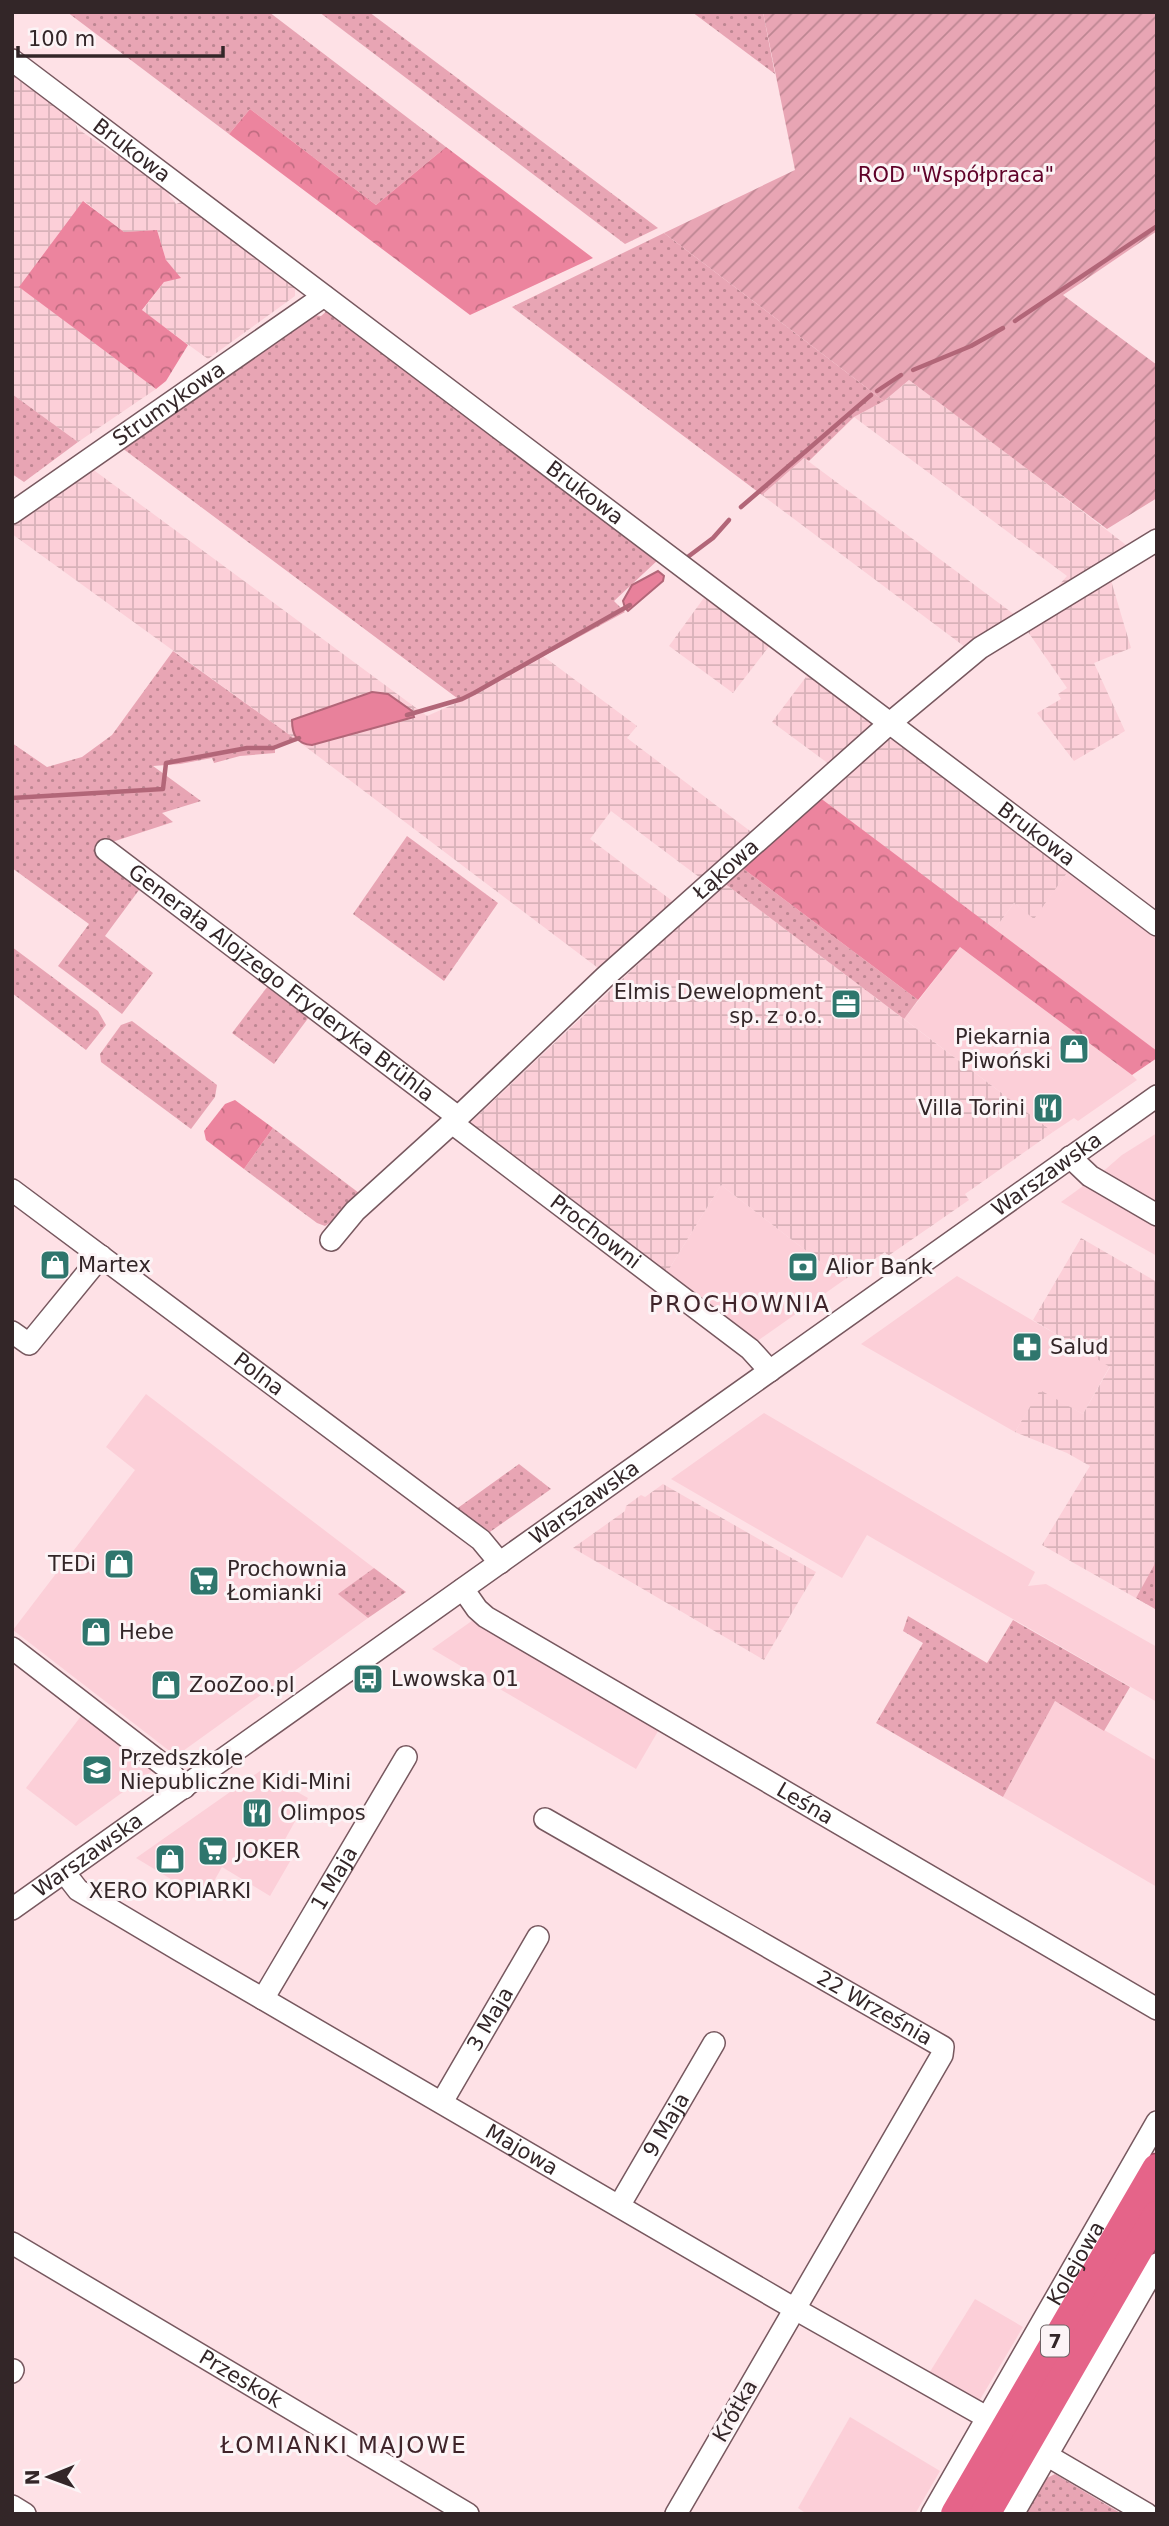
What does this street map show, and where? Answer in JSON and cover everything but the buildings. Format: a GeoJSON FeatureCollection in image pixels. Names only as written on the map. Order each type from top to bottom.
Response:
{"type":"FeatureCollection","features":[{"type":"Feature","properties":{"kind":"highway","name":"Kolejowa"},"geometry":{"type":"LineString","coordinates":[[956,2514],[1157,2169]]}},
{"type":"Feature","properties":{"kind":"highway","name":"7"},"geometry":{"type":"LineString","coordinates":[[985,2514],[1157,2217]]}},
{"type":"Feature","properties":{"kind":"street","name":"Brukowa"},"geometry":{"type":"LineString","coordinates":[[12,60],[1157,925]]}},
{"type":"Feature","properties":{"kind":"street","name":"Strumykowa"},"geometry":{"type":"LineString","coordinates":[[12,513],[324,296]]}},
{"type":"Feature","properties":{"kind":"street","name":"Łąkowa"},"geometry":{"type":"LineString","coordinates":[[331,1240],[355,1211],[605,977],[890,723],[980,648],[1157,540]]}},
{"type":"Feature","properties":{"kind":"street","name":"Generała Alojzego Fryderyka Brühla"},"geometry":{"type":"LineString","coordinates":[[106,850],[455,1120]]}},
{"type":"Feature","properties":{"kind":"street","name":"Warszawska"},"geometry":{"type":"LineString","coordinates":[[12,1909],[1157,1096]]}},
{"type":"Feature","properties":{"kind":"street","name":"Prochowni"},"geometry":{"type":"LineString","coordinates":[[455,1120],[750,1349],[770,1371]]}},
{"type":"Feature","properties":{"kind":"street"},"geometry":{"type":"LineString","coordinates":[[1070,1157],[1090,1176],[1157,1215]]}},
{"type":"Feature","properties":{"kind":"street","name":"Polna"},"geometry":{"type":"LineString","coordinates":[[12,1190],[481,1540],[500,1563]]}},
{"type":"Feature","properties":{"kind":"street"},"geometry":{"type":"LineString","coordinates":[[12,1332],[29,1344],[101,1256]]}},
{"type":"Feature","properties":{"kind":"street","name":"Leśna"},"geometry":{"type":"LineString","coordinates":[[463,1589],[486,1617],[1157,2009]]}},
{"type":"Feature","properties":{"kind":"street"},"geometry":{"type":"LineString","coordinates":[[12,1648],[166,1767],[184,1788]]}},
{"type":"Feature","properties":{"kind":"street","name":"1 Maja"},"geometry":{"type":"LineString","coordinates":[[263,1999],[406,1757]]}},
{"type":"Feature","properties":{"kind":"street","name":"22 Września"},"geometry":{"type":"LineString","coordinates":[[545,1819],[943,2047],[942,2055],[795,2309]]}},
{"type":"Feature","properties":{"kind":"street","name":"Majowa"},"geometry":{"type":"LineString","coordinates":[[64,1872],[78,1890],[795,2309],[988,2418]]}},
{"type":"Feature","properties":{"kind":"street","name":"3 Maja"},"geometry":{"type":"LineString","coordinates":[[442,2102],[538,1937]]}},
{"type":"Feature","properties":{"kind":"street","name":"9 Maja"},"geometry":{"type":"LineString","coordinates":[[619,2206],[714,2043]]}},
{"type":"Feature","properties":{"kind":"street","name":"Kolejowa"},"geometry":{"type":"LineString","coordinates":[[932,2514],[1157,2122]]}},
{"type":"Feature","properties":{"kind":"street","name":"Przeskok"},"geometry":{"type":"LineString","coordinates":[[12,2243],[468,2514]]}},
{"type":"Feature","properties":{"kind":"street"},"geometry":{"type":"LineString","coordinates":[[1013,2514],[1157,2264]]}},
{"type":"Feature","properties":{"kind":"street","name":"Krótka"},"geometry":{"type":"LineString","coordinates":[[676,2514],[795,2309]]}},
{"type":"Feature","properties":{"kind":"street"},"geometry":{"type":"LineString","coordinates":[[1048,2456],[1147,2514]]}},
{"type":"Feature","properties":{"kind":"street"},"geometry":{"type":"LineString","coordinates":[[12,2507],[25,2514]]}},
{"type":"Feature","properties":{"kind":"shaded area"},"geometry":{"type":"Polygon","coordinates":[[[12,71],[73,118],[78,129],[117,156],[122,151],[173,191],[169,195],[176,204],[184,201],[295,282],[295,296],[208,359],[142,311],[164,282],[166,260],[157,230],[124,232],[84,201],[20,287],[156,389],[78,442],[12,394],[12,71]]]}},
{"type":"Feature","properties":{"kind":"shaded area"},"geometry":{"type":"Polygon","coordinates":[[[909,380],[1130,548],[1064,591],[1059,585],[1067,576],[854,417],[884,401],[909,380]]]}},
{"type":"Feature","properties":{"kind":"shaded area"},"geometry":{"type":"Polygon","coordinates":[[[804,458],[1019,618],[965,647],[762,495],[804,458]]]}},
{"type":"Feature","properties":{"kind":"shaded area"},"geometry":{"type":"Polygon","coordinates":[[[91,468],[427,716],[461,701],[543,656],[637,726],[627,738],[754,834],[703,880],[611,811],[590,839],[675,903],[602,971],[298,741],[12,534],[12,521],[91,468]]]}},
{"type":"Feature","properties":{"kind":"shaded area"},"geometry":{"type":"Polygon","coordinates":[[[658,571],[664,576],[663,581],[628,611],[623,601],[632,585],[658,571]]]}},
{"type":"Feature","properties":{"kind":"shaded area"},"geometry":{"type":"Polygon","coordinates":[[[1110,577],[1131,648],[1094,663],[1125,731],[1074,761],[1037,713],[1061,699],[1058,694],[1067,688],[1026,629],[1110,577]]]}},
{"type":"Feature","properties":{"kind":"shaded area"},"geometry":{"type":"Polygon","coordinates":[[[706,595],[771,644],[733,693],[669,646],[706,595]]]}},
{"type":"Feature","properties":{"kind":"shaded area"},"geometry":{"type":"Polygon","coordinates":[[[809,673],[873,720],[873,731],[833,767],[772,722],[809,673]]]}},
{"type":"Feature","properties":{"kind":"shaded area"},"geometry":{"type":"Polygon","coordinates":[[[372,692],[388,694],[412,711],[414,717],[312,745],[296,738],[292,720],[372,692]]]}},
{"type":"Feature","properties":{"kind":"shaded area"},"geometry":{"type":"Polygon","coordinates":[[[885,740],[897,740],[1069,870],[1034,919],[1014,903],[994,930],[819,797],[885,740]]]}},
{"type":"Feature","properties":{"kind":"shaded area"},"geometry":{"type":"Polygon","coordinates":[[[1069,870],[1157,936],[1157,1051],[994,930],[1014,903],[1034,918],[1069,870]]]}},
{"type":"Feature","properties":{"kind":"shaded area"},"geometry":{"type":"Polygon","coordinates":[[[724,883],[1053,1132],[965,1194],[969,1200],[888,1256],[885,1252],[844,1280],[721,1185],[666,1274],[470,1123],[724,883]]]}},
{"type":"Feature","properties":{"kind":"shaded area"},"geometry":{"type":"Polygon","coordinates":[[[960,947],[1137,1080],[1078,1121],[1074,1118],[1053,1132],[904,1019],[960,947]]]}},
{"type":"Feature","properties":{"kind":"shaded area"},"geometry":{"type":"Polygon","coordinates":[[[1157,1133],[1157,1209],[1099,1175],[1122,1155],[1157,1133]]]}},
{"type":"Feature","properties":{"kind":"shaded area"},"geometry":{"type":"Polygon","coordinates":[[[1090,1181],[1157,1220],[1157,1256],[1061,1202],[1090,1181]]]}},
{"type":"Feature","properties":{"kind":"shaded area"},"geometry":{"type":"Polygon","coordinates":[[[721,1185],[844,1280],[756,1342],[666,1274],[721,1185]]]}},
{"type":"Feature","properties":{"kind":"shaded area"},"geometry":{"type":"Polygon","coordinates":[[[1081,1238],[1157,1282],[1157,1610],[1042,1545],[1090,1466],[1067,1453],[1015,1432],[1040,1390],[1083,1414],[1110,1367],[1033,1320],[1081,1238]]]}},
{"type":"Feature","properties":{"kind":"shaded area"},"geometry":{"type":"Polygon","coordinates":[[[957,1276],[1110,1366],[1083,1414],[1040,1391],[1015,1432],[861,1344],[957,1276]]]}},
{"type":"Feature","properties":{"kind":"shaded area","name":"Prochownia Łomianki"},"geometry":{"type":"Polygon","coordinates":[[[146,1394],[374,1568],[339,1594],[368,1618],[176,1756],[13,1630],[135,1470],[106,1447],[146,1394]]]}},
{"type":"Feature","properties":{"kind":"shaded area"},"geometry":{"type":"Polygon","coordinates":[[[764,1413],[1035,1572],[1028,1586],[1046,1584],[1157,1647],[1157,1702],[867,1535],[842,1578],[671,1479],[764,1413]]]}},
{"type":"Feature","properties":{"kind":"shaded area"},"geometry":{"type":"Polygon","coordinates":[[[663,1484],[816,1572],[764,1660],[573,1548],[625,1511],[626,1506],[641,1495],[645,1497],[663,1484]]]}},
{"type":"Feature","properties":{"kind":"shaded area"},"geometry":{"type":"Polygon","coordinates":[[[476,1618],[661,1726],[636,1769],[432,1649],[476,1618]]]}},
{"type":"Feature","properties":{"kind":"shaded area"},"geometry":{"type":"Polygon","coordinates":[[[1055,1701],[1157,1761],[1157,1887],[1003,1797],[1055,1701]]]}},
{"type":"Feature","properties":{"kind":"shaded area","name":"Przedszkole Niepubliczne Kidi-Mini"},"geometry":{"type":"Polygon","coordinates":[[[85,1711],[153,1764],[152,1771],[76,1826],[26,1788],[85,1711]]]}},
{"type":"Feature","properties":{"kind":"shaded area"},"geometry":{"type":"Polygon","coordinates":[[[260,1771],[308,1798],[283,1843],[296,1851],[270,1896],[222,1867],[204,1899],[136,1858],[260,1771]]]}},
{"type":"Feature","properties":{"kind":"shaded area"},"geometry":{"type":"Polygon","coordinates":[[[975,2299],[1023,2327],[978,2403],[928,2375],[975,2299]]]}},
{"type":"Feature","properties":{"kind":"shaded area"},"geometry":{"type":"Polygon","coordinates":[[[850,2417],[940,2471],[915,2514],[807,2514],[798,2508],[850,2417]]]}},
{"type":"Feature","properties":{"kind":"green space"},"geometry":{"type":"Polygon","coordinates":[[[67,12],[269,12],[446,147],[376,205],[250,109],[229,134],[67,12]]]}},
{"type":"Feature","properties":{"kind":"green space"},"geometry":{"type":"Polygon","coordinates":[[[319,12],[369,12],[658,228],[625,244],[319,12]]]}},
{"type":"Feature","properties":{"kind":"green space"},"geometry":{"type":"Polygon","coordinates":[[[692,12],[763,12],[775,74],[692,12]]]}},
{"type":"Feature","properties":{"kind":"green space","name":"ROD \"Współpraca\""},"geometry":{"type":"Polygon","coordinates":[[[763,12],[1157,12],[1157,231],[1063,295],[1157,365],[1157,498],[1107,529],[909,380],[884,401],[664,233],[795,170],[763,12]]]}},
{"type":"Feature","properties":{"kind":"green space"},"geometry":{"type":"Polygon","coordinates":[[[250,109],[376,205],[446,147],[593,258],[470,315],[229,134],[250,109]]]}},
{"type":"Feature","properties":{"kind":"green space"},"geometry":{"type":"Polygon","coordinates":[[[83,201],[124,232],[157,230],[166,260],[181,278],[164,282],[142,310],[188,345],[166,381],[156,389],[19,287],[83,201]]]}},
{"type":"Feature","properties":{"kind":"green space"},"geometry":{"type":"Polygon","coordinates":[[[664,233],[884,401],[854,417],[809,461],[804,458],[762,495],[512,307],[664,233]]]}},
{"type":"Feature","properties":{"kind":"green space"},"geometry":{"type":"Polygon","coordinates":[[[328,310],[659,559],[614,601],[625,612],[461,701],[122,448],[304,314],[321,316],[328,310]]]}},
{"type":"Feature","properties":{"kind":"green space"},"geometry":{"type":"Polygon","coordinates":[[[12,394],[78,442],[24,482],[12,474],[12,394]]]}},
{"type":"Feature","properties":{"kind":"green space"},"geometry":{"type":"Polygon","coordinates":[[[173,651],[298,741],[275,745],[275,753],[240,756],[214,763],[212,758],[153,766],[201,801],[162,813],[173,822],[106,844],[142,886],[105,936],[153,973],[122,1014],[58,966],[89,924],[12,868],[12,743],[47,767],[82,757],[112,735],[173,651]]]}},
{"type":"Feature","properties":{"kind":"green space"},"geometry":{"type":"Polygon","coordinates":[[[819,797],[1157,1051],[1157,1058],[1132,1075],[960,947],[918,1000],[741,867],[819,797]]]}},
{"type":"Feature","properties":{"kind":"green space"},"geometry":{"type":"Polygon","coordinates":[[[407,836],[498,903],[444,981],[353,914],[407,836]]]}},
{"type":"Feature","properties":{"kind":"green space"},"geometry":{"type":"Polygon","coordinates":[[[741,867],[918,1000],[904,1019],[724,883],[741,867]]]}},
{"type":"Feature","properties":{"kind":"green space"},"geometry":{"type":"Polygon","coordinates":[[[12,947],[98,1011],[106,1025],[86,1050],[12,993],[12,947]]]}},
{"type":"Feature","properties":{"kind":"green space"},"geometry":{"type":"Polygon","coordinates":[[[271,982],[312,1013],[274,1064],[232,1033],[271,982]]]}},
{"type":"Feature","properties":{"kind":"green space"},"geometry":{"type":"Polygon","coordinates":[[[132,1021],[217,1085],[215,1097],[191,1129],[101,1062],[100,1054],[121,1025],[132,1021]]]}},
{"type":"Feature","properties":{"kind":"green space"},"geometry":{"type":"Polygon","coordinates":[[[235,1100],[273,1128],[244,1169],[206,1140],[204,1131],[225,1104],[235,1100]]]}},
{"type":"Feature","properties":{"kind":"green space"},"geometry":{"type":"Polygon","coordinates":[[[273,1128],[363,1196],[325,1226],[317,1223],[244,1169],[273,1128]]]}},
{"type":"Feature","properties":{"kind":"green space"},"geometry":{"type":"Polygon","coordinates":[[[519,1464],[551,1489],[487,1534],[455,1510],[519,1464]]]}},
{"type":"Feature","properties":{"kind":"green space"},"geometry":{"type":"Polygon","coordinates":[[[1157,1560],[1157,1610],[1136,1598],[1157,1560]]]}},
{"type":"Feature","properties":{"kind":"green space"},"geometry":{"type":"Polygon","coordinates":[[[374,1568],[406,1592],[368,1618],[338,1594],[374,1568]]]}},
{"type":"Feature","properties":{"kind":"green space"},"geometry":{"type":"Polygon","coordinates":[[[908,1616],[987,1663],[1013,1620],[1130,1687],[1104,1731],[1055,1701],[1003,1797],[876,1723],[923,1643],[903,1631],[908,1616]]]}},
{"type":"Feature","properties":{"kind":"green space"},"geometry":{"type":"Polygon","coordinates":[[[1055,2474],[1122,2514],[1022,2514],[1041,2481],[1055,2474]]]}},
{"type":"Feature","properties":{"kind":"waterway"},"geometry":{"type":"LineString","coordinates":[[1015,321],[1157,226]]}},
{"type":"Feature","properties":{"kind":"waterway"},"geometry":{"type":"LineString","coordinates":[[913,370],[971,346],[1003,328]]}},
{"type":"Feature","properties":{"kind":"waterway"},"geometry":{"type":"LineString","coordinates":[[877,391],[901,375]]}},
{"type":"Feature","properties":{"kind":"waterway"},"geometry":{"type":"LineString","coordinates":[[741,507],[871,395]]}},
{"type":"Feature","properties":{"kind":"waterway"},"geometry":{"type":"LineString","coordinates":[[685,559],[713,538],[729,520]]}},
{"type":"Feature","properties":{"kind":"waterway"},"geometry":{"type":"LineString","coordinates":[[407,715],[462,699],[630,605]]}},
{"type":"Feature","properties":{"kind":"waterway"},"geometry":{"type":"LineString","coordinates":[[12,798],[163,789],[166,763],[247,748],[273,748],[299,738]]}},
{"type":"Feature","properties":{"kind":"place","name":"Elmis Dewelopment sp. z o.o."},"geometry":{"type":"Point","coordinates":[846,1004]}},
{"type":"Feature","properties":{"kind":"place","name":"Piekarnia Piwoński"},"geometry":{"type":"Point","coordinates":[1074,1049]}},
{"type":"Feature","properties":{"kind":"place","name":"Villa Torini"},"geometry":{"type":"Point","coordinates":[1048,1108]}},
{"type":"Feature","properties":{"kind":"place","name":"Martex"},"geometry":{"type":"Point","coordinates":[55,1265]}},
{"type":"Feature","properties":{"kind":"place","name":"Alior Bank"},"geometry":{"type":"Point","coordinates":[803,1267]}},
{"type":"Feature","properties":{"kind":"place","name":"Salud"},"geometry":{"type":"Point","coordinates":[1027,1347]}},
{"type":"Feature","properties":{"kind":"place","name":"TEDi"},"geometry":{"type":"Point","coordinates":[119,1564]}},
{"type":"Feature","properties":{"kind":"place","name":"Prochownia Łomianki"},"geometry":{"type":"Point","coordinates":[204,1581]}},
{"type":"Feature","properties":{"kind":"place","name":"Hebe"},"geometry":{"type":"Point","coordinates":[96,1632]}},
{"type":"Feature","properties":{"kind":"place","name":"Lwowska 01"},"geometry":{"type":"Point","coordinates":[368,1679]}},
{"type":"Feature","properties":{"kind":"place","name":"ZooZoo.pl"},"geometry":{"type":"Point","coordinates":[166,1685]}},
{"type":"Feature","properties":{"kind":"place","name":"Przedszkole Niepubliczne Kidi-Mini"},"geometry":{"type":"Point","coordinates":[97,1770]}},
{"type":"Feature","properties":{"kind":"place","name":"Olimpos"},"geometry":{"type":"Point","coordinates":[257,1813]}},
{"type":"Feature","properties":{"kind":"place","name":"JOKER"},"geometry":{"type":"Point","coordinates":[213,1851]}},
{"type":"Feature","properties":{"kind":"place","name":"XERO KOPIARKI"},"geometry":{"type":"Point","coordinates":[170,1859]}},
{"type":"Feature","properties":{"kind":"district","name":"PROCHOWNIA"},"geometry":{"type":"Point","coordinates":[740,1304]}},
{"type":"Feature","properties":{"kind":"district","name":"ŁOMIANKI MAJOWE"},"geometry":{"type":"Point","coordinates":[344,2445]}}]}
